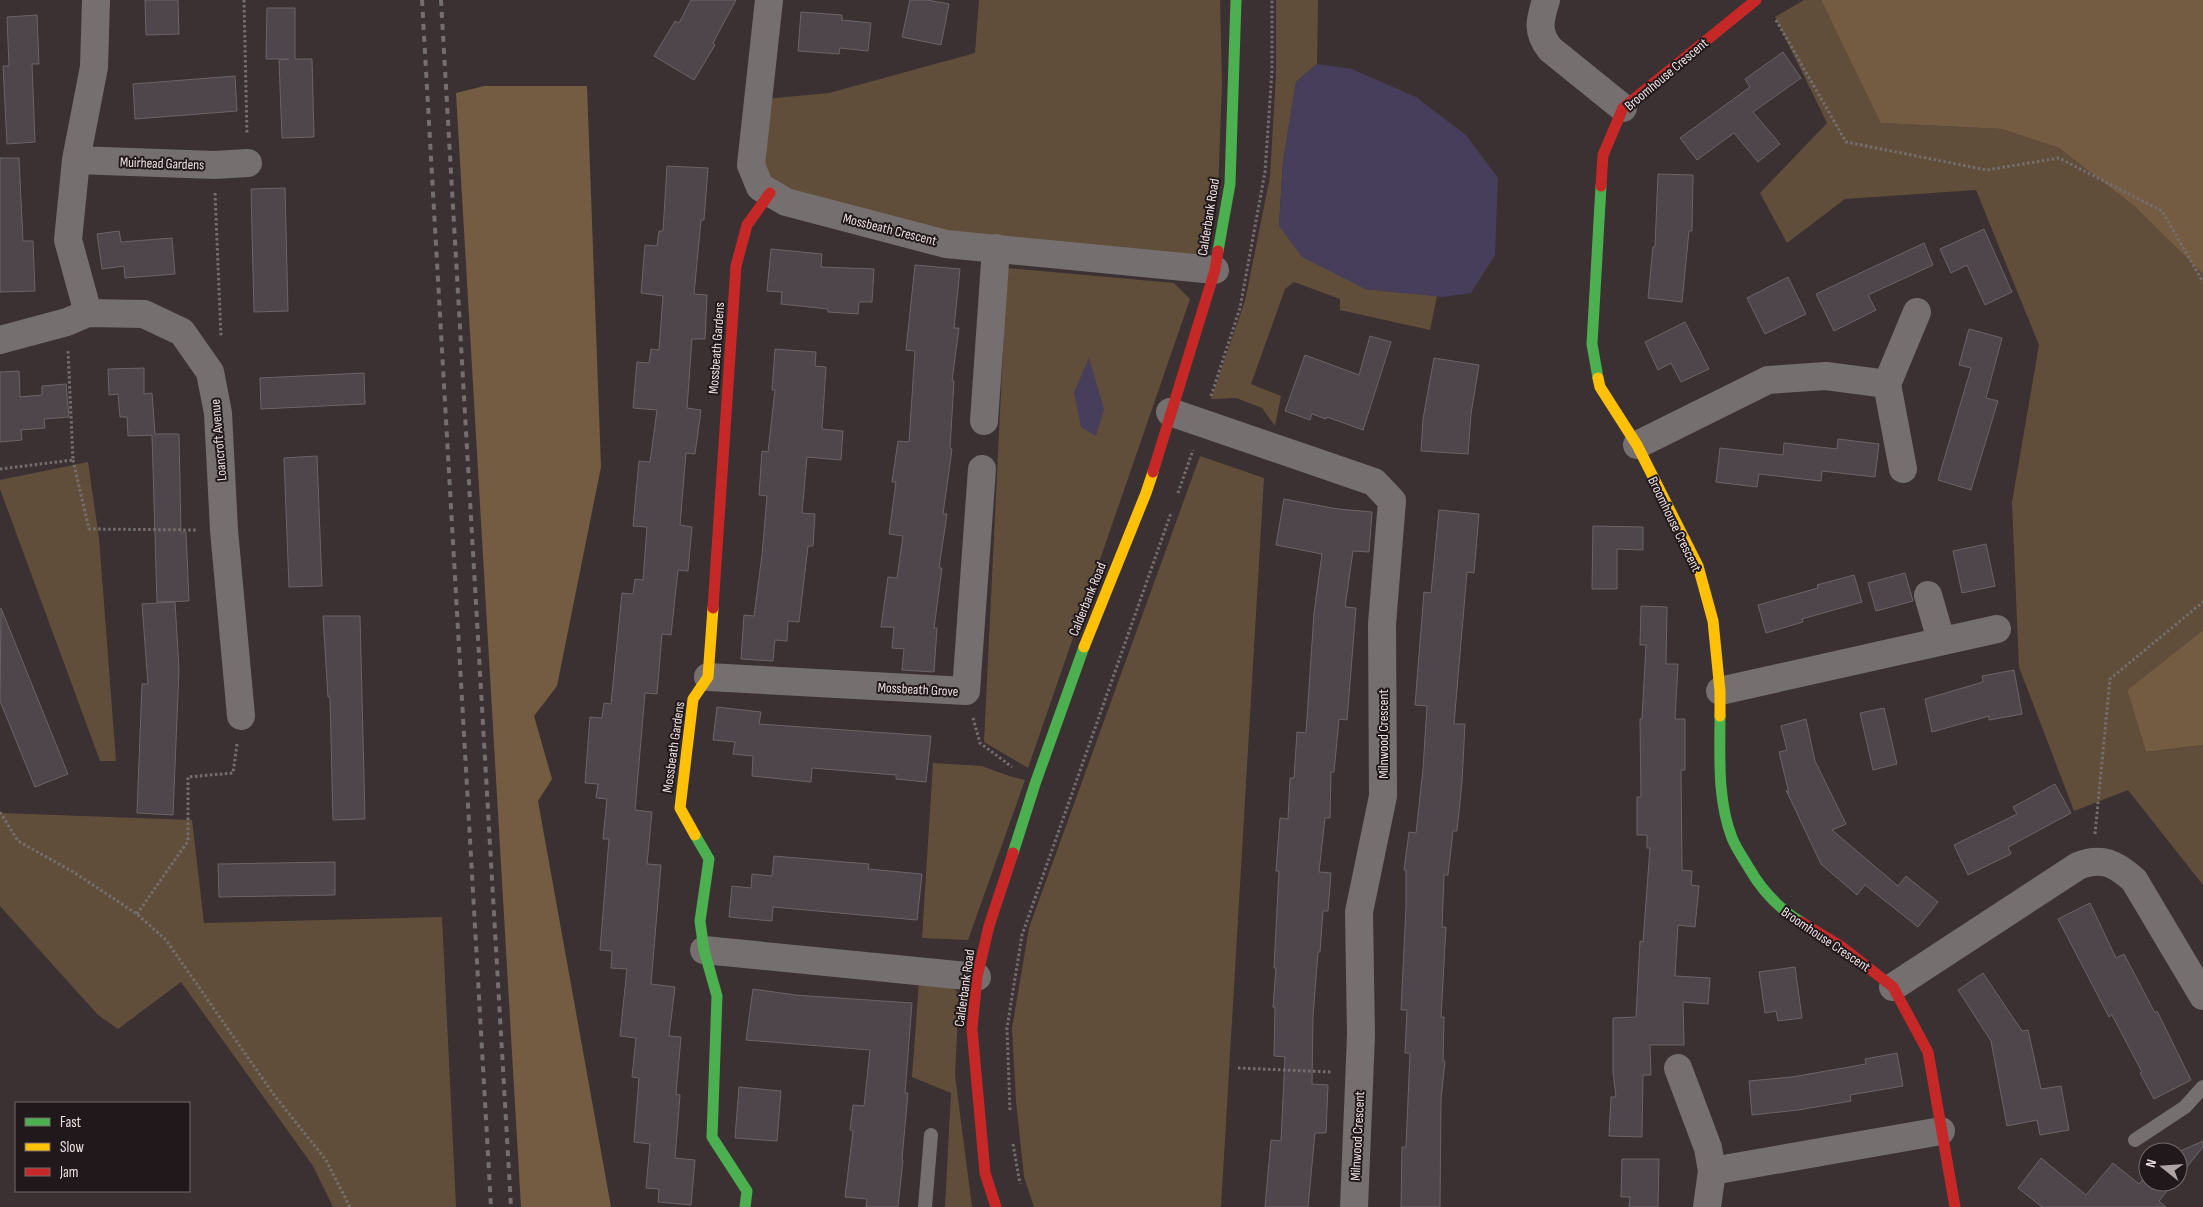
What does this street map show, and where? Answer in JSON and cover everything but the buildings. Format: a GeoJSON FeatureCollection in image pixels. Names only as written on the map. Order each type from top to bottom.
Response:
{"type":"FeatureCollection","features":[{"type":"Feature","properties":{"kind":"street"},"geometry":{"type":"LineString","coordinates":[[78,317],[68,240],[76,160],[94,67],[96,0]]}},
{"type":"Feature","properties":{"kind":"street","name":"Mossbeath Crescent"},"geometry":{"type":"LineString","coordinates":[[769,0],[750,165],[760,188],[786,202],[946,244],[1215,270]]}},
{"type":"Feature","properties":{"kind":"street","name":"Calderbank Road"},"geometry":{"type":"LineString","coordinates":[[996,1207],[985,1173],[972,1029],[977,978],[989,926],[1035,784],[1076,668],[1146,493],[1215,270],[1230,184],[1236,0]]}},
{"type":"Feature","properties":{"kind":"street"},"geometry":{"type":"LineString","coordinates":[[1546,0],[1540,22],[1542,39],[1550,49],[1623,108]]}},
{"type":"Feature","properties":{"kind":"street","name":"Broomhouse Crescent"},"geometry":{"type":"LineString","coordinates":[[1756,0],[1623,108],[1603,155],[1592,344],[1600,387],[1637,445],[1698,566],[1713,621],[1720,691],[1720,775],[1725,811],[1732,838],[1760,887],[1784,912],[1842,947],[1893,987],[1928,1052],[1955,1207]]}},
{"type":"Feature","properties":{"kind":"street","name":"Muirhead Gardens"},"geometry":{"type":"LineString","coordinates":[[76,160],[214,165],[248,163]]}},
{"type":"Feature","properties":{"kind":"street","name":"Mossbeath Gardens"},"geometry":{"type":"LineString","coordinates":[[745,1207],[747,1191],[712,1138],[717,996],[704,950],[700,921],[709,860],[680,808],[693,699],[708,677],[736,266],[747,225],[770,193]]}},
{"type":"Feature","properties":{"kind":"street"},"geometry":{"type":"LineString","coordinates":[[984,421],[996,248]]}},
{"type":"Feature","properties":{"kind":"street"},"geometry":{"type":"LineString","coordinates":[[1903,469],[1887,384],[1916,312]]}},
{"type":"Feature","properties":{"kind":"street","name":"Loancroft Avenue"},"geometry":{"type":"LineString","coordinates":[[0,340],[78,317],[144,314],[182,332],[210,372],[218,413],[224,530],[241,716]]}},
{"type":"Feature","properties":{"kind":"street"},"geometry":{"type":"LineString","coordinates":[[1637,445],[1768,380],[1826,376],[1887,384]]}},
{"type":"Feature","properties":{"kind":"street","name":"Milnwood Crescent"},"geometry":{"type":"LineString","coordinates":[[1170,412],[1374,482],[1392,501],[1382,624],[1383,796],[1359,912],[1361,1035],[1354,1207]]}},
{"type":"Feature","properties":{"kind":"street","name":"Mossbeath Grove"},"geometry":{"type":"LineString","coordinates":[[708,677],[966,691],[982,469]]}},
{"type":"Feature","properties":{"kind":"street"},"geometry":{"type":"LineString","coordinates":[[1928,595],[1941,640]]}},
{"type":"Feature","properties":{"kind":"street"},"geometry":{"type":"LineString","coordinates":[[1720,691],[1997,629]]}},
{"type":"Feature","properties":{"kind":"street"},"geometry":{"type":"LineString","coordinates":[[1893,987],[2078,866],[2092,860],[2117,865],[2134,880],[2203,996]]}},
{"type":"Feature","properties":{"kind":"street"},"geometry":{"type":"LineString","coordinates":[[704,950],[977,978]]}},
{"type":"Feature","properties":{"kind":"street"},"geometry":{"type":"LineString","coordinates":[[1678,1068],[1708,1148],[1712,1171],[1707,1207]]}},
{"type":"Feature","properties":{"kind":"street"},"geometry":{"type":"LineString","coordinates":[[1712,1171],[1942,1132]]}},
{"type":"Feature","properties":{"kind":"lane"},"geometry":{"type":"LineString","coordinates":[[2135,1140],[2186,1107],[2203,1087]]}},
{"type":"Feature","properties":{"kind":"lane"},"geometry":{"type":"LineString","coordinates":[[925,1207],[931,1135]]}},
{"type":"Feature","properties":{"kind":"path"},"geometry":{"type":"LineString","coordinates":[[244,0],[248,163]]}},
{"type":"Feature","properties":{"kind":"path"},"geometry":{"type":"LineString","coordinates":[[1176,498],[1203,423],[1240,308],[1265,172],[1272,71],[1272,0]]}},
{"type":"Feature","properties":{"kind":"path"},"geometry":{"type":"LineString","coordinates":[[1774,17],[1846,142],[1987,170],[2059,158],[2162,211],[2203,282]]}},
{"type":"Feature","properties":{"kind":"path"},"geometry":{"type":"LineString","coordinates":[[214,165],[220,320]]}},
{"type":"Feature","properties":{"kind":"path"},"geometry":{"type":"LineString","coordinates":[[78,317],[73,460],[89,529],[224,530]]}},
{"type":"Feature","properties":{"kind":"path"},"geometry":{"type":"LineString","coordinates":[[0,469],[73,460]]}},
{"type":"Feature","properties":{"kind":"path"},"geometry":{"type":"LineString","coordinates":[[1010,1113],[1007,1028],[1022,935],[1173,508]]}},
{"type":"Feature","properties":{"kind":"path"},"geometry":{"type":"LineString","coordinates":[[2092,860],[2110,679],[2203,602]]}},
{"type":"Feature","properties":{"kind":"path"},"geometry":{"type":"LineString","coordinates":[[966,691],[980,743],[1035,784]]}},
{"type":"Feature","properties":{"kind":"path"},"geometry":{"type":"LineString","coordinates":[[137,914],[188,841],[188,777],[233,773],[241,716]]}},
{"type":"Feature","properties":{"kind":"path"},"geometry":{"type":"LineString","coordinates":[[0,812],[18,841],[75,873],[137,914],[166,940],[274,1095],[326,1160],[350,1207]]}},
{"type":"Feature","properties":{"kind":"path"},"geometry":{"type":"LineString","coordinates":[[1238,1068],[1360,1073]]}},
{"type":"Feature","properties":{"kind":"path"},"geometry":{"type":"LineString","coordinates":[[1012,1141],[1021,1188]]}},
{"type":"Feature","properties":{"kind":"shaded area"},"geometry":{"type":"Polygon","coordinates":[[[979,0],[1220,0],[1222,84],[1218,191],[1204,257],[942,237],[787,195],[763,178],[764,99],[829,93],[975,53],[979,0]]]}},
{"type":"Feature","properties":{"kind":"shaded area"},"geometry":{"type":"Polygon","coordinates":[[[1276,0],[1318,0],[1317,64],[1296,82],[1283,162],[1279,226],[1365,289],[1437,296],[1430,330],[1340,310],[1340,299],[1294,282],[1285,289],[1251,384],[1281,396],[1275,426],[1262,408],[1236,398],[1211,399],[1245,301],[1270,177],[1276,75],[1276,0]]]}},
{"type":"Feature","properties":{"kind":"shaded area"},"geometry":{"type":"Polygon","coordinates":[[[1804,0],[1821,0],[1882,123],[2002,129],[2059,148],[2135,207],[2203,274],[2203,630],[2127,690],[2146,752],[2203,745],[2203,885],[2128,790],[2074,811],[2019,667],[2012,502],[2039,345],[1976,190],[1845,199],[1787,243],[1760,193],[1827,123],[1775,17],[1804,0]]]}},
{"type":"Feature","properties":{"kind":"shaded area"},"geometry":{"type":"Polygon","coordinates":[[[1821,0],[2203,0],[2203,274],[2135,207],[2059,148],[2002,129],[1881,123],[1821,0]]]}},
{"type":"Feature","properties":{"kind":"shaded area"},"geometry":{"type":"Polygon","coordinates":[[[1317,64],[1352,69],[1416,97],[1466,135],[1498,178],[1495,255],[1471,293],[1443,297],[1365,289],[1302,257],[1279,226],[1283,162],[1296,82],[1317,64]]]}},
{"type":"Feature","properties":{"kind":"shaded area"},"geometry":{"type":"Polygon","coordinates":[[[484,86],[587,86],[601,467],[557,686],[534,716],[552,779],[538,801],[611,1207],[521,1207],[456,93],[484,86]]]}},
{"type":"Feature","properties":{"kind":"shaded area"},"geometry":{"type":"Polygon","coordinates":[[[1007,268],[1174,283],[1190,299],[1028,768],[984,742],[1007,268]]]}},
{"type":"Feature","properties":{"kind":"shaded area"},"geometry":{"type":"Polygon","coordinates":[[[1089,358],[1104,409],[1096,436],[1081,427],[1074,392],[1089,358]]]}},
{"type":"Feature","properties":{"kind":"shaded area"},"geometry":{"type":"Polygon","coordinates":[[[1200,456],[1264,478],[1221,1207],[1034,1207],[1024,1177],[1016,1101],[1012,1028],[1029,928],[1200,456]]]}},
{"type":"Feature","properties":{"kind":"shaded area"},"geometry":{"type":"Polygon","coordinates":[[[88,462],[99,538],[116,761],[100,761],[0,489],[0,480],[88,462]]]}},
{"type":"Feature","properties":{"kind":"shaded area"},"geometry":{"type":"Polygon","coordinates":[[[2203,630],[2203,745],[2146,752],[2127,690],[2203,630]]]}},
{"type":"Feature","properties":{"kind":"shaded area"},"geometry":{"type":"Polygon","coordinates":[[[933,763],[982,766],[1025,780],[968,940],[922,938],[933,763]]]}},
{"type":"Feature","properties":{"kind":"shaded area"},"geometry":{"type":"Polygon","coordinates":[[[0,813],[192,820],[204,923],[442,917],[456,1207],[333,1207],[313,1166],[181,982],[118,1029],[98,1015],[0,906],[0,813]]]}},
{"type":"Feature","properties":{"kind":"shaded area"},"geometry":{"type":"Polygon","coordinates":[[[919,982],[950,985],[959,993],[955,1075],[972,1207],[945,1207],[951,1093],[912,1077],[919,982]]]}},
{"type":"Feature","properties":{"kind":"railway"},"geometry":{"type":"LineString","coordinates":[[422,0],[491,1207]]}},
{"type":"Feature","properties":{"kind":"railway"},"geometry":{"type":"LineString","coordinates":[[441,0],[511,1207]]}},
{"type":"Feature","properties":{"kind":"traffic: fast"},"geometry":{"type":"LineString","coordinates":[[1218,251],[1230,184],[1236,0]]}},
{"type":"Feature","properties":{"kind":"traffic: fast"},"geometry":{"type":"LineString","coordinates":[[1598,378],[1592,344],[1601,186]]}},
{"type":"Feature","properties":{"kind":"traffic: fast"},"geometry":{"type":"LineString","coordinates":[[1013,853],[1035,784],[1084,647]]}},
{"type":"Feature","properties":{"kind":"traffic: fast"},"geometry":{"type":"LineString","coordinates":[[1720,716],[1722,793],[1727,823],[1732,838],[1765,892],[1785,911],[1801,922]]}},
{"type":"Feature","properties":{"kind":"traffic: fast"},"geometry":{"type":"LineString","coordinates":[[695,835],[709,859],[700,921],[704,950],[717,996],[712,1137],[747,1191],[745,1207]]}},
{"type":"Feature","properties":{"kind":"traffic: slow"},"geometry":{"type":"LineString","coordinates":[[1598,378],[1600,387],[1637,445],[1698,566],[1713,621],[1720,691],[1720,716]]}},
{"type":"Feature","properties":{"kind":"traffic: slow"},"geometry":{"type":"LineString","coordinates":[[1084,647],[1153,472]]}},
{"type":"Feature","properties":{"kind":"traffic: slow"},"geometry":{"type":"LineString","coordinates":[[695,835],[680,808],[693,699],[708,677],[713,608]]}},
{"type":"Feature","properties":{"kind":"traffic: jam"},"geometry":{"type":"LineString","coordinates":[[1601,186],[1603,155],[1623,108],[1756,0]]}},
{"type":"Feature","properties":{"kind":"traffic: jam"},"geometry":{"type":"LineString","coordinates":[[713,608],[736,266],[747,225],[770,193]]}},
{"type":"Feature","properties":{"kind":"traffic: jam"},"geometry":{"type":"LineString","coordinates":[[1153,472],[1215,270],[1218,251]]}},
{"type":"Feature","properties":{"kind":"traffic: jam"},"geometry":{"type":"LineString","coordinates":[[996,1207],[985,1173],[972,1029],[977,977],[989,926],[1013,853]]}},
{"type":"Feature","properties":{"kind":"traffic: jam"},"geometry":{"type":"LineString","coordinates":[[1801,922],[1842,947],[1893,987],[1928,1052],[1955,1207]]}}]}
